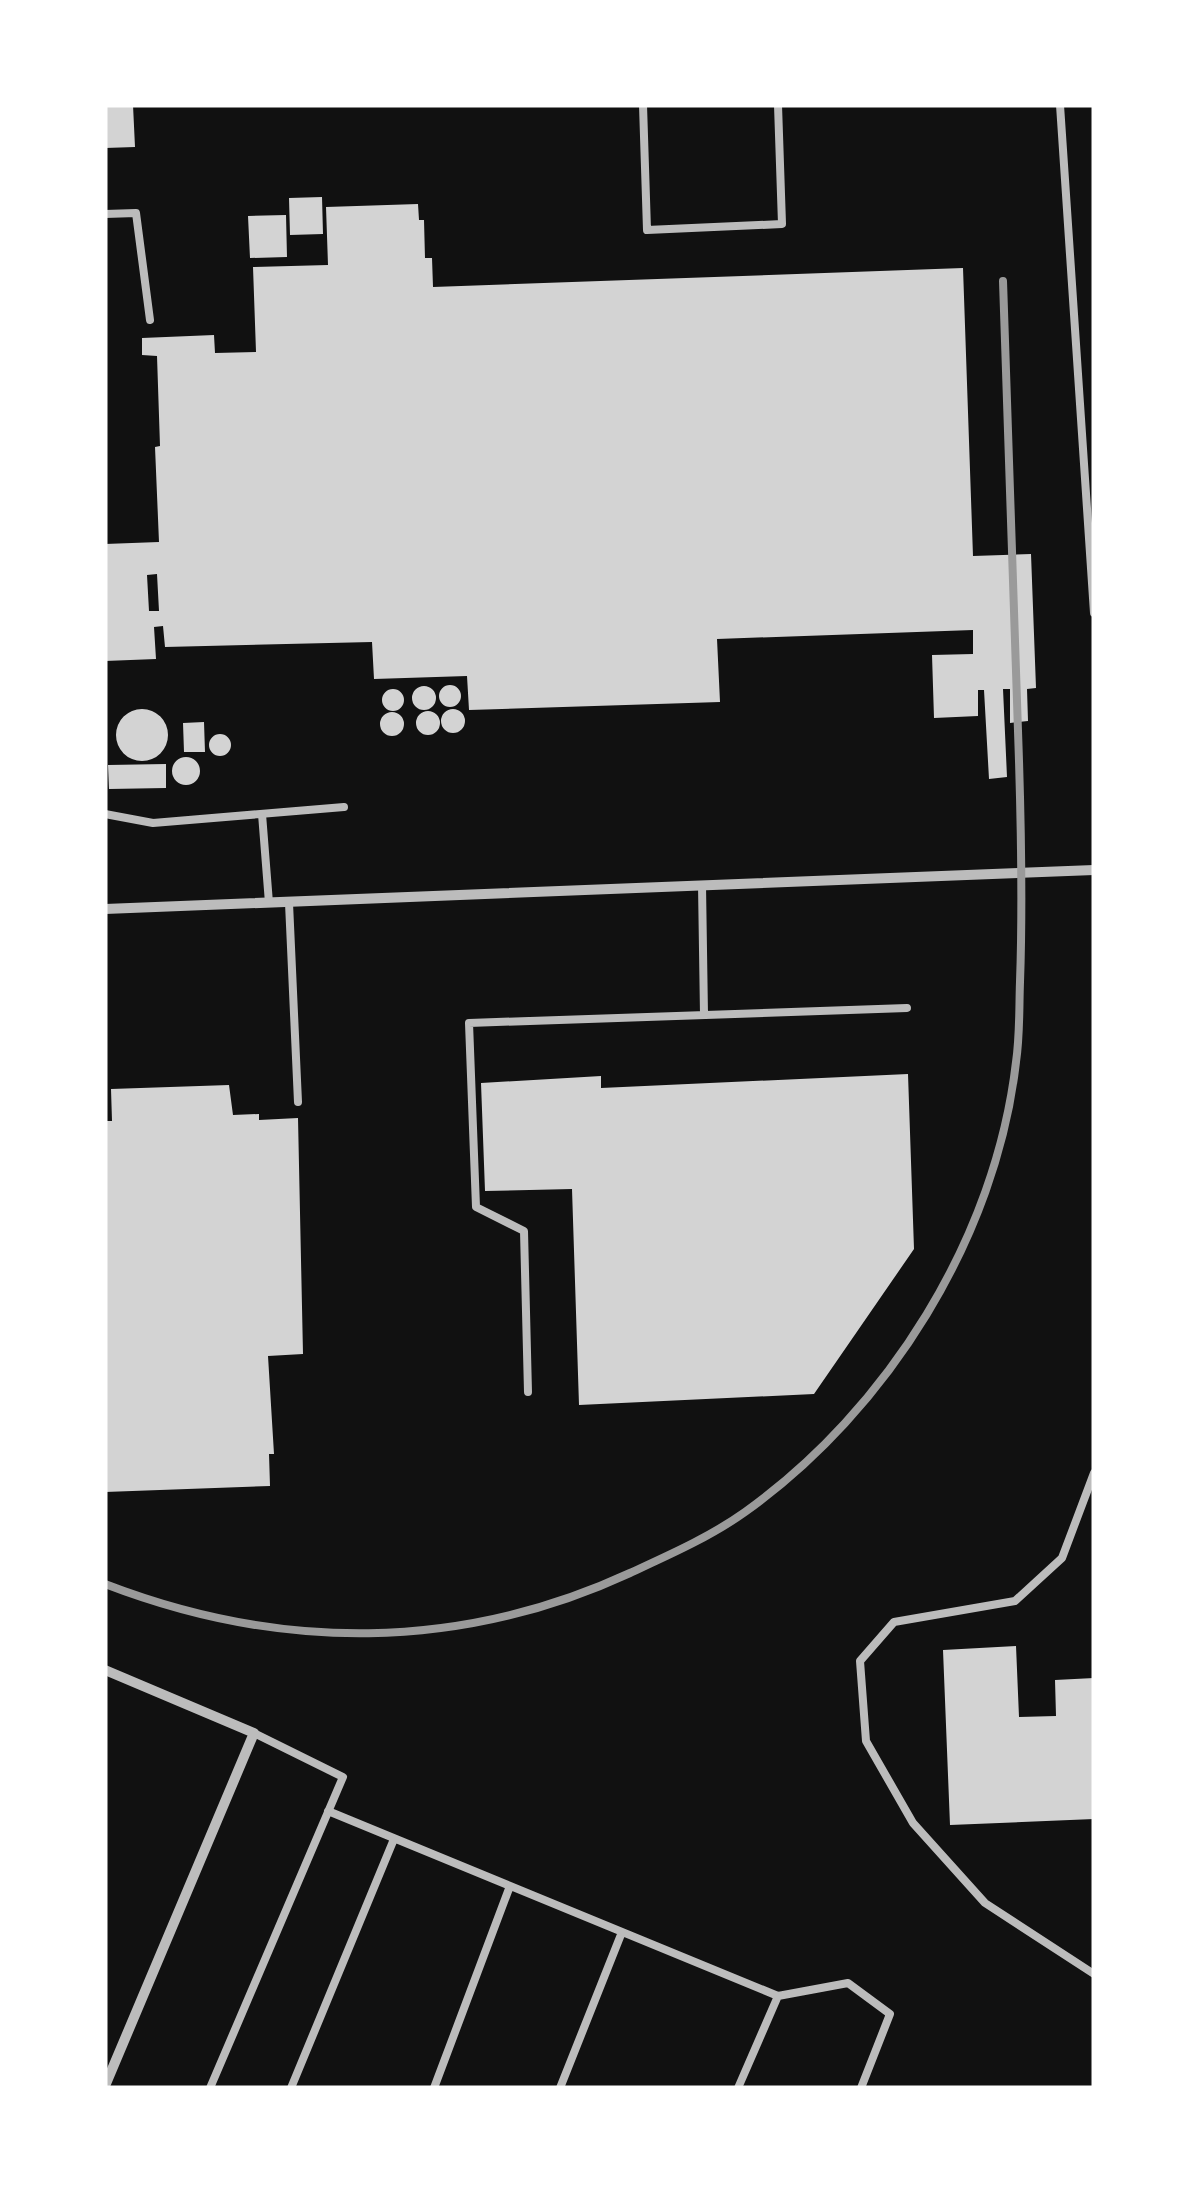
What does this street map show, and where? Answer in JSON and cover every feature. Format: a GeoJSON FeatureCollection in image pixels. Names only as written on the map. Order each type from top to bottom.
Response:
{"type":"FeatureCollection","features":[{"type":"Feature","properties":{"kind":"street"},"geometry":{"type":"LineString","coordinates":[[105,909],[1094,870]]}},
{"type":"Feature","properties":{"kind":"street"},"geometry":{"type":"LineString","coordinates":[[105,1670],[254,1733],[105,2086]]}},
{"type":"Feature","properties":{"kind":"lane"},"geometry":{"type":"LineString","coordinates":[[644,105],[646,230],[782,224],[778,105]]}},
{"type":"Feature","properties":{"kind":"lane"},"geometry":{"type":"LineString","coordinates":[[1060,105],[1094,614]]}},
{"type":"Feature","properties":{"kind":"lane"},"geometry":{"type":"LineString","coordinates":[[105,214],[136,213],[150,320]]}},
{"type":"Feature","properties":{"kind":"lane"},"geometry":{"type":"LineString","coordinates":[[105,814],[153,823],[344,808]]}},
{"type":"Feature","properties":{"kind":"lane"},"geometry":{"type":"LineString","coordinates":[[262,814],[269,903]]}},
{"type":"Feature","properties":{"kind":"lane"},"geometry":{"type":"LineString","coordinates":[[702,886],[704,1015]]}},
{"type":"Feature","properties":{"kind":"lane"},"geometry":{"type":"LineString","coordinates":[[289,902],[298,1102]]}},
{"type":"Feature","properties":{"kind":"lane"},"geometry":{"type":"LineString","coordinates":[[528,1392],[524,1230],[476,1207],[468,1023],[907,1008]]}},
{"type":"Feature","properties":{"kind":"lane"},"geometry":{"type":"LineString","coordinates":[[1094,1472],[1062,1558],[1016,1601],[894,1622],[860,1661],[866,1741],[914,1823],[985,1903],[1094,1974]]}},
{"type":"Feature","properties":{"kind":"lane"},"geometry":{"type":"LineString","coordinates":[[210,2088],[343,1776],[254,1733]]}},
{"type":"Feature","properties":{"kind":"lane"},"geometry":{"type":"LineString","coordinates":[[328,1811],[778,1996],[848,1982],[890,2014],[861,2088]]}},
{"type":"Feature","properties":{"kind":"lane"},"geometry":{"type":"LineString","coordinates":[[290,2088],[394,1839]]}},
{"type":"Feature","properties":{"kind":"lane"},"geometry":{"type":"LineString","coordinates":[[434,2088],[510,1886]]}},
{"type":"Feature","properties":{"kind":"lane"},"geometry":{"type":"LineString","coordinates":[[560,2088],[622,1932]]}},
{"type":"Feature","properties":{"kind":"lane"},"geometry":{"type":"LineString","coordinates":[[738,2088],[778,1996]]}},
{"type":"Feature","properties":{"kind":"building"},"geometry":{"type":"Polygon","coordinates":[[[105,105],[133,105],[135,147],[105,148],[105,105]]]}},
{"type":"Feature","properties":{"kind":"building"},"geometry":{"type":"Polygon","coordinates":[[[322,197],[323,234],[290,235],[289,198],[322,197]]]}},
{"type":"Feature","properties":{"kind":"building"},"geometry":{"type":"Polygon","coordinates":[[[418,204],[419,220],[424,220],[425,258],[432,258],[433,287],[963,268],[973,556],[1031,554],[1036,688],[1027,689],[1028,721],[1010,723],[1010,689],[1003,689],[1007,777],[989,779],[984,690],[978,690],[978,716],[934,718],[932,655],[973,654],[973,630],[717,639],[720,702],[469,710],[467,676],[374,679],[372,642],[165,647],[163,626],[154,627],[156,659],[105,661],[105,544],[159,542],[157,356],[142,355],[142,338],[214,335],[215,353],[256,352],[253,267],[328,265],[326,207],[418,204]],[[157,574],[147,575],[149,611],[159,611],[157,574]]]}},
{"type":"Feature","properties":{"kind":"building"},"geometry":{"type":"Polygon","coordinates":[[[286,215],[287,257],[250,258],[248,216],[286,215]]]}},
{"type":"Feature","properties":{"kind":"building"},"geometry":{"type":"Polygon","coordinates":[[[446,685],[454,685],[461,696],[454,707],[446,707],[439,700],[439,692],[446,685]]]}},
{"type":"Feature","properties":{"kind":"building"},"geometry":{"type":"Polygon","coordinates":[[[424,686],[436,698],[424,710],[412,698],[424,686]]]}},
{"type":"Feature","properties":{"kind":"building"},"geometry":{"type":"Polygon","coordinates":[[[389,689],[397,689],[404,700],[397,711],[389,711],[382,704],[382,696],[389,689]]]}},
{"type":"Feature","properties":{"kind":"building"},"geometry":{"type":"Polygon","coordinates":[[[142,709],[160,717],[168,735],[160,753],[142,761],[124,753],[116,735],[124,717],[142,709]]]}},
{"type":"Feature","properties":{"kind":"building"},"geometry":{"type":"Polygon","coordinates":[[[453,709],[465,721],[453,733],[441,721],[453,709]]]}},
{"type":"Feature","properties":{"kind":"building"},"geometry":{"type":"Polygon","coordinates":[[[428,711],[440,723],[428,735],[416,723],[428,711]]]}},
{"type":"Feature","properties":{"kind":"building"},"geometry":{"type":"Polygon","coordinates":[[[392,712],[404,724],[392,736],[380,724],[392,712]]]}},
{"type":"Feature","properties":{"kind":"building"},"geometry":{"type":"Polygon","coordinates":[[[204,722],[205,752],[184,752],[183,723],[204,722]]]}},
{"type":"Feature","properties":{"kind":"building"},"geometry":{"type":"Polygon","coordinates":[[[216,734],[224,734],[231,745],[224,756],[216,756],[209,749],[209,741],[216,734]]]}},
{"type":"Feature","properties":{"kind":"building"},"geometry":{"type":"Polygon","coordinates":[[[186,757],[196,761],[200,771],[196,781],[186,785],[176,781],[172,771],[176,761],[186,757]]]}},
{"type":"Feature","properties":{"kind":"building"},"geometry":{"type":"Polygon","coordinates":[[[166,764],[166,788],[109,789],[108,765],[166,764]]]}},
{"type":"Feature","properties":{"kind":"building"},"geometry":{"type":"Polygon","coordinates":[[[908,1074],[914,1249],[814,1394],[579,1405],[572,1189],[485,1191],[481,1083],[601,1076],[601,1088],[908,1074]]]}},
{"type":"Feature","properties":{"kind":"building"},"geometry":{"type":"Polygon","coordinates":[[[229,1085],[233,1115],[259,1114],[259,1120],[298,1118],[303,1354],[268,1356],[274,1454],[269,1454],[270,1486],[105,1492],[105,1121],[112,1121],[111,1089],[229,1085]]]}},
{"type":"Feature","properties":{"kind":"building"},"geometry":{"type":"Polygon","coordinates":[[[1016,1646],[1019,1717],[1056,1716],[1055,1680],[1094,1678],[1094,1819],[950,1825],[943,1650],[1016,1646]]]}},
{"type":"Feature","properties":{"kind":"railway"},"geometry":{"type":"LineString","coordinates":[[105,1584],[236,1622],[302,1631],[369,1633],[435,1629],[500,1617],[565,1599],[630,1573],[732,1521],[797,1471],[845,1423],[888,1371],[927,1314],[959,1254],[985,1192],[1004,1127],[1017,1052],[1021,825],[1003,281]]}}]}
